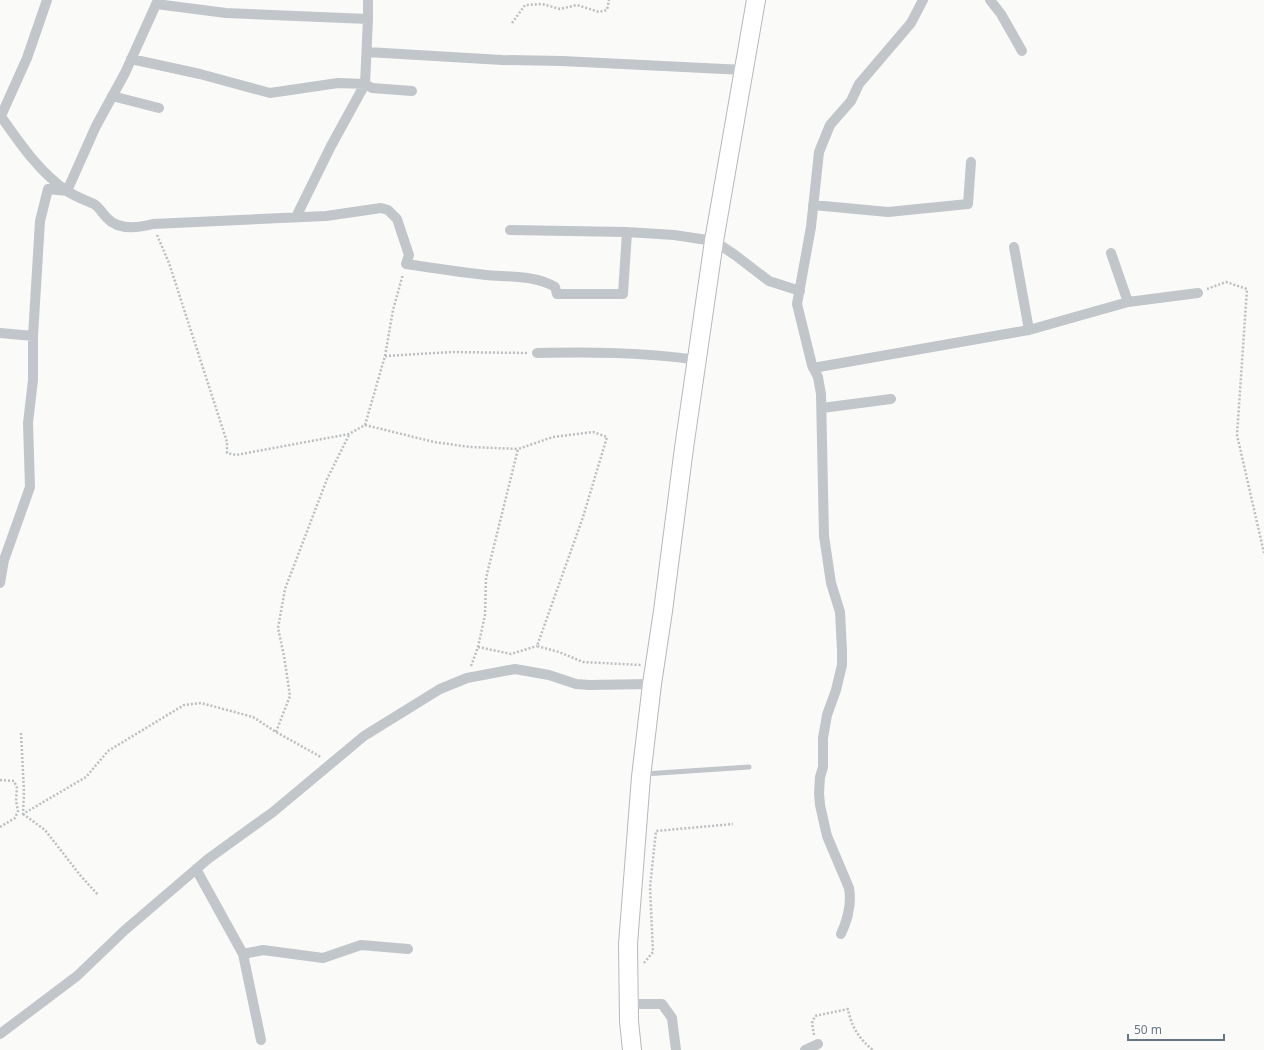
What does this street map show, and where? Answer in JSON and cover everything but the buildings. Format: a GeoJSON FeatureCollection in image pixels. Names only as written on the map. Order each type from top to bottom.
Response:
{"type":"FeatureCollection","features":[{"type":"Feature","properties":{"kind":"highway"},"geometry":{"type":"LineString","coordinates":[[632,1050],[629,1004],[628,944],[642,774],[654,666],[663,611],[714,241],[756,0]]}},
{"type":"Feature","properties":{"kind":"street"},"geometry":{"type":"LineString","coordinates":[[47,0],[26,58],[0,116],[24,148],[46,173],[67,191],[96,205],[110,222],[120,226],[143,227],[153,224],[326,216],[381,208],[388,210],[397,219],[409,255],[406,264],[548,283],[555,287],[557,294],[623,294],[627,232]]}},
{"type":"Feature","properties":{"kind":"street"},"geometry":{"type":"LineString","coordinates":[[296,217],[364,84],[367,52],[368,0]]}},
{"type":"Feature","properties":{"kind":"street"},"geometry":{"type":"LineString","coordinates":[[841,934],[849,915],[850,895],[827,836],[820,805],[819,793],[820,777],[823,767],[823,738],[827,715],[836,690],[842,665],[840,612],[831,583],[824,536],[822,474],[824,445],[822,394],[818,377],[813,368],[797,304],[811,227],[819,152],[830,125],[851,101],[859,84],[911,23],[923,0]]}},
{"type":"Feature","properties":{"kind":"street"},"geometry":{"type":"LineString","coordinates":[[990,0],[1022,51]]}},
{"type":"Feature","properties":{"kind":"street"},"geometry":{"type":"LineString","coordinates":[[67,191],[96,126],[131,59],[157,2],[226,12],[368,19]]}},
{"type":"Feature","properties":{"kind":"street"},"geometry":{"type":"LineString","coordinates":[[367,52],[502,60],[562,61],[744,70]]}},
{"type":"Feature","properties":{"kind":"street"},"geometry":{"type":"LineString","coordinates":[[131,59],[200,74],[270,93],[338,83],[364,84],[372,88],[412,91]]}},
{"type":"Feature","properties":{"kind":"street"},"geometry":{"type":"LineString","coordinates":[[112,96],[159,108]]}},
{"type":"Feature","properties":{"kind":"street"},"geometry":{"type":"LineString","coordinates":[[813,205],[888,212],[968,204],[971,162]]}},
{"type":"Feature","properties":{"kind":"street"},"geometry":{"type":"LineString","coordinates":[[0,583],[4,560],[30,487],[28,423],[33,380],[33,336],[40,221],[48,189],[67,191]]}},
{"type":"Feature","properties":{"kind":"street"},"geometry":{"type":"LineString","coordinates":[[510,230],[627,232],[674,235],[714,241],[769,281],[800,291]]}},
{"type":"Feature","properties":{"kind":"street"},"geometry":{"type":"LineString","coordinates":[[1014,247],[1029,330]]}},
{"type":"Feature","properties":{"kind":"street"},"geometry":{"type":"LineString","coordinates":[[1111,253],[1128,302]]}},
{"type":"Feature","properties":{"kind":"street"},"geometry":{"type":"LineString","coordinates":[[813,368],[1029,330],[1128,302],[1198,293]]}},
{"type":"Feature","properties":{"kind":"street"},"geometry":{"type":"LineString","coordinates":[[0,333],[33,336]]}},
{"type":"Feature","properties":{"kind":"street"},"geometry":{"type":"LineString","coordinates":[[537,352],[673,356],[697,360]]}},
{"type":"Feature","properties":{"kind":"street"},"geometry":{"type":"LineString","coordinates":[[822,408],[891,399]]}},
{"type":"Feature","properties":{"kind":"street"},"geometry":{"type":"LineString","coordinates":[[0,1034],[78,976],[125,930],[196,869],[273,812],[364,736],[440,689],[467,678],[515,669],[549,675],[576,684],[652,684]]}},
{"type":"Feature","properties":{"kind":"street"},"geometry":{"type":"LineString","coordinates":[[196,869],[242,954],[261,1040]]}},
{"type":"Feature","properties":{"kind":"street"},"geometry":{"type":"LineString","coordinates":[[242,954],[263,950],[323,958],[361,945],[408,949]]}},
{"type":"Feature","properties":{"kind":"street"},"geometry":{"type":"LineString","coordinates":[[629,1004],[662,1004],[672,1018],[676,1050]]}},
{"type":"Feature","properties":{"kind":"street"},"geometry":{"type":"LineString","coordinates":[[805,1050],[818,1044]]}},
{"type":"Feature","properties":{"kind":"lane"},"geometry":{"type":"LineString","coordinates":[[642,774],[749,767]]}},
{"type":"Feature","properties":{"kind":"path"},"geometry":{"type":"LineString","coordinates":[[512,23],[525,5],[542,4],[560,9],[577,5],[599,12],[607,10],[609,0]]}},
{"type":"Feature","properties":{"kind":"path"},"geometry":{"type":"LineString","coordinates":[[153,224],[171,270],[227,442],[227,453],[236,455],[349,434],[365,425],[434,442],[470,447],[518,449],[553,437],[593,432],[607,437],[583,517],[537,646]]}},
{"type":"Feature","properties":{"kind":"path"},"geometry":{"type":"LineString","coordinates":[[365,425],[385,356],[393,310],[406,264]]}},
{"type":"Feature","properties":{"kind":"path"},"geometry":{"type":"LineString","coordinates":[[1198,293],[1226,282],[1247,289],[1237,435],[1264,553]]}},
{"type":"Feature","properties":{"kind":"path"},"geometry":{"type":"LineString","coordinates":[[385,356],[452,352],[537,352]]}},
{"type":"Feature","properties":{"kind":"path"},"geometry":{"type":"LineString","coordinates":[[276,732],[290,696],[278,628],[285,589],[327,479],[349,434]]}},
{"type":"Feature","properties":{"kind":"path"},"geometry":{"type":"LineString","coordinates":[[467,678],[478,647],[485,615],[486,578],[518,449]]}},
{"type":"Feature","properties":{"kind":"path"},"geometry":{"type":"LineString","coordinates":[[478,647],[510,654],[537,646],[559,652],[583,662],[654,666]]}},
{"type":"Feature","properties":{"kind":"path"},"geometry":{"type":"LineString","coordinates":[[23,814],[86,777],[108,751],[184,705],[201,703],[253,717],[276,732],[332,763]]}},
{"type":"Feature","properties":{"kind":"path"},"geometry":{"type":"LineString","coordinates":[[21,733],[24,792],[23,814]]}},
{"type":"Feature","properties":{"kind":"path"},"geometry":{"type":"LineString","coordinates":[[0,780],[14,781],[17,788],[16,801],[18,811],[15,818],[0,827]]}},
{"type":"Feature","properties":{"kind":"path"},"geometry":{"type":"LineString","coordinates":[[23,814],[45,830],[80,875],[98,895]]}},
{"type":"Feature","properties":{"kind":"path"},"geometry":{"type":"LineString","coordinates":[[640,969],[653,952],[650,887],[656,831],[733,824]]}},
{"type":"Feature","properties":{"kind":"path"},"geometry":{"type":"LineString","coordinates":[[818,1044],[814,1038],[812,1023],[815,1016],[848,1009],[853,1027],[864,1043],[873,1050]]}}]}
